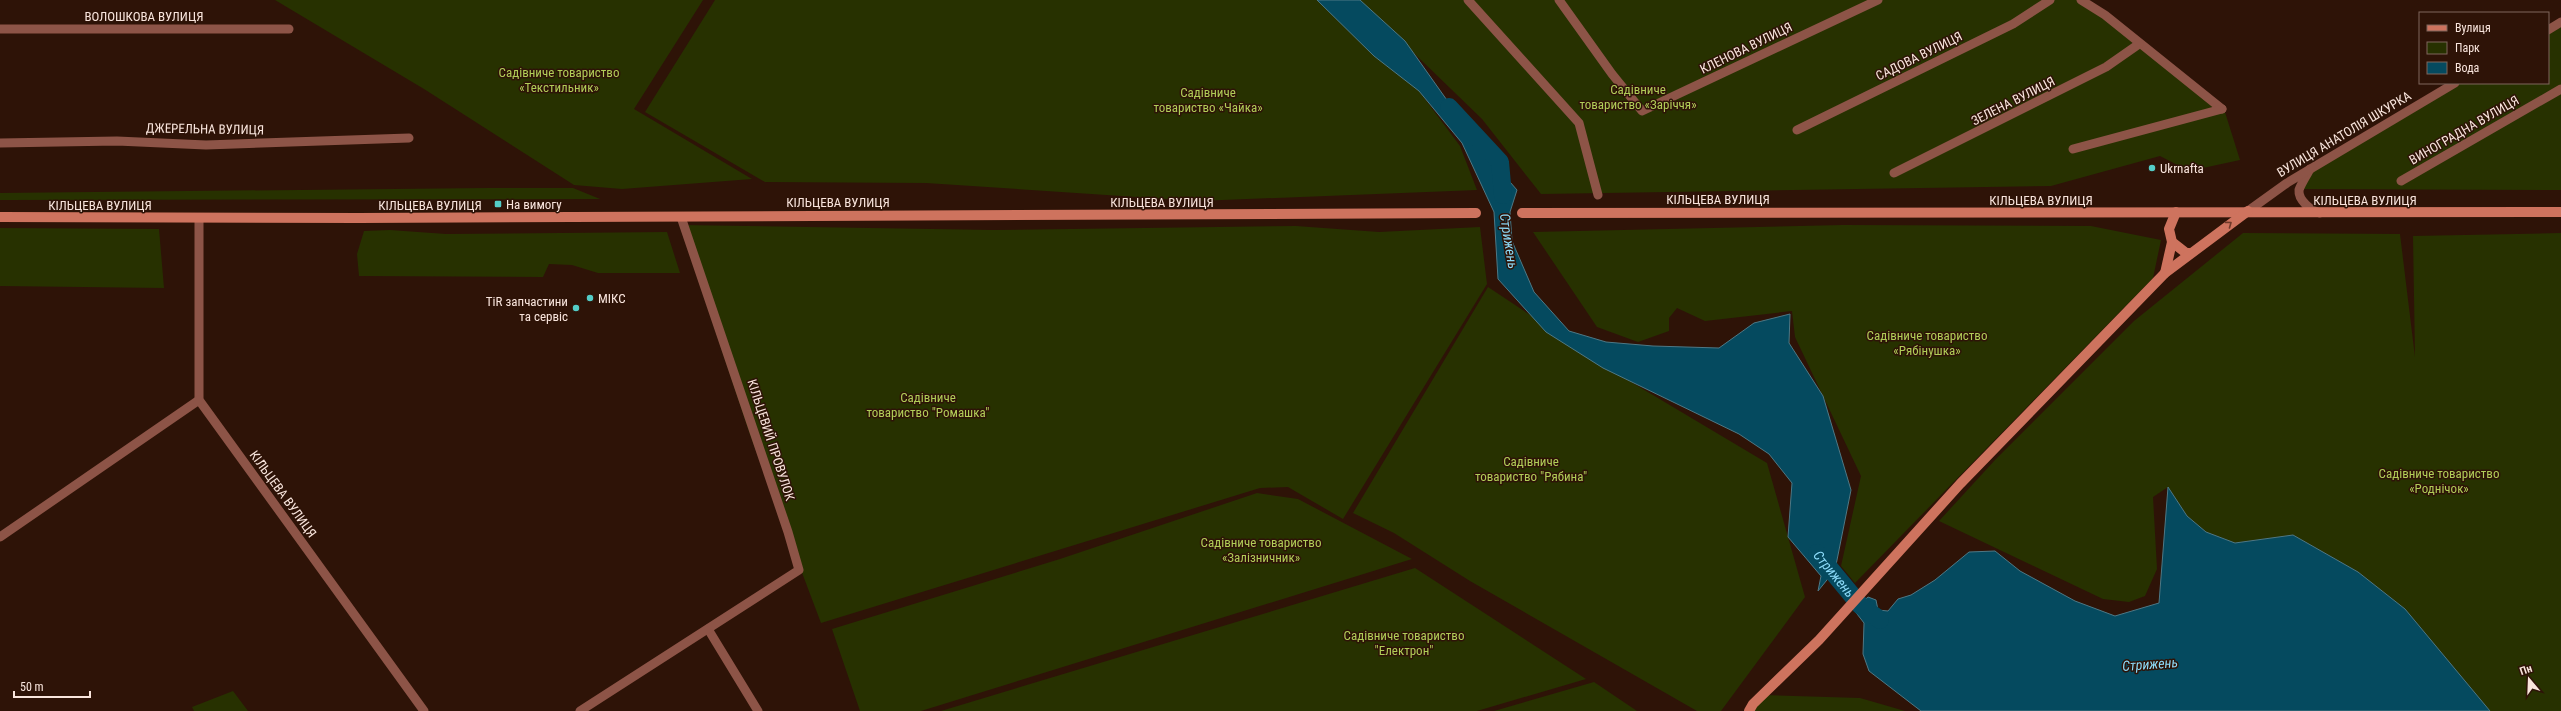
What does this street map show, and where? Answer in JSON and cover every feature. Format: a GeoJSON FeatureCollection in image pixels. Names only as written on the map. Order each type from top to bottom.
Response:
{"type":"FeatureCollection","features":[{"type":"Feature","properties":{"kind":"main road","name":"КІЛЬЦЕВА ВУЛИЦЯ"},"geometry":{"type":"LineString","coordinates":[[1522,213],[2248,211],[2327,213],[2561,212]]}},
{"type":"Feature","properties":{"kind":"main road"},"geometry":{"type":"LineString","coordinates":[[1749,711],[1960,484],[2166,273],[2189,253],[2248,211]]}},
{"type":"Feature","properties":{"kind":"main road"},"geometry":{"type":"LineString","coordinates":[[2166,273],[2172,242],[2169,229],[2176,212]]}},
{"type":"Feature","properties":{"kind":"main road","name":"КІЛЬЦЕВА ВУЛИЦЯ"},"geometry":{"type":"LineString","coordinates":[[0,217],[681,217],[1476,213]]}},
{"type":"Feature","properties":{"kind":"main road"},"geometry":{"type":"LineString","coordinates":[[2172,242],[2186,254],[2189,253]]}},
{"type":"Feature","properties":{"kind":"street"},"geometry":{"type":"LineString","coordinates":[[1468,0],[1579,123],[1598,195]]}},
{"type":"Feature","properties":{"kind":"street","name":"КЛЕНОВА ВУЛИЦЯ"},"geometry":{"type":"LineString","coordinates":[[1559,0],[1612,74],[1642,111],[1878,0]]}},
{"type":"Feature","properties":{"kind":"street","name":"САДОВА ВУЛИЦЯ"},"geometry":{"type":"LineString","coordinates":[[1796,130],[2000,30],[2050,0]]}},
{"type":"Feature","properties":{"kind":"street"},"geometry":{"type":"LineString","coordinates":[[2073,149],[2222,109],[2139,44],[2105,15],[2081,0]]}},
{"type":"Feature","properties":{"kind":"street"},"geometry":{"type":"LineString","coordinates":[[2549,29],[2561,22]]}},
{"type":"Feature","properties":{"kind":"street","name":"ВОЛОШКОВА ВУЛИЦЯ"},"geometry":{"type":"LineString","coordinates":[[0,29],[289,29]]}},
{"type":"Feature","properties":{"kind":"street","name":"ЗЕЛЕНА ВУЛИЦЯ"},"geometry":{"type":"LineString","coordinates":[[1894,173],[2106,67],[2139,44]]}},
{"type":"Feature","properties":{"kind":"street","name":"ВУЛИЦЯ АНАТОЛІЯ ШКУРКА"},"geometry":{"type":"LineString","coordinates":[[2248,211],[2267,195],[2453,84]]}},
{"type":"Feature","properties":{"kind":"street","name":"ВИНОГРАДНА ВУЛИЦЯ"},"geometry":{"type":"LineString","coordinates":[[2401,181],[2561,89]]}},
{"type":"Feature","properties":{"kind":"street","name":"ДЖЕРЕЛЬНА ВУЛИЦЯ"},"geometry":{"type":"LineString","coordinates":[[0,143],[117,141],[206,145],[366,141],[409,138]]}},
{"type":"Feature","properties":{"kind":"street"},"geometry":{"type":"LineString","coordinates":[[2310,169],[2299,190],[2300,194],[2307,206],[2318,212],[2327,213]]}},
{"type":"Feature","properties":{"kind":"street","name":"КІЛЬЦЕВИЙ ПРОВУЛОК"},"geometry":{"type":"LineString","coordinates":[[580,711],[799,570],[784,518],[681,217]]}},
{"type":"Feature","properties":{"kind":"street"},"geometry":{"type":"LineString","coordinates":[[0,537],[199,400],[200,218]]}},
{"type":"Feature","properties":{"kind":"street","name":"КІЛЬЦЕВА ВУЛИЦЯ"},"geometry":{"type":"LineString","coordinates":[[199,400],[424,711]]}},
{"type":"Feature","properties":{"kind":"street"},"geometry":{"type":"LineString","coordinates":[[708,629],[758,711]]}},
{"type":"Feature","properties":{"kind":"green space","name":"Садівниче товариство «Текстильник»"},"geometry":{"type":"Polygon","coordinates":[[[275,0],[703,0],[634,109],[752,179],[622,189],[574,185],[424,89],[275,0]]]}},
{"type":"Feature","properties":{"kind":"green space","name":"Садівниче товариство «Чайка»"},"geometry":{"type":"Polygon","coordinates":[[[715,0],[1337,0],[1419,91],[1460,146],[1477,190],[1197,201],[926,183],[765,182],[645,112],[715,0]]]}},
{"type":"Feature","properties":{"kind":"green space","name":"Садівниче товариство «Заріччя»"},"geometry":{"type":"Polygon","coordinates":[[[1359,0],[2086,0],[2224,109],[2240,160],[2189,171],[2160,156],[2051,186],[1541,194],[1482,119],[1359,0]]]}},
{"type":"Feature","properties":{"kind":"green space"},"geometry":{"type":"Polygon","coordinates":[[[2561,24],[2561,190],[2299,189],[2310,169],[2457,84],[2549,84],[2549,30],[2561,24]]]}},
{"type":"Feature","properties":{"kind":"green space"},"geometry":{"type":"Polygon","coordinates":[[[573,188],[600,199],[0,200],[0,193],[573,188]]]}},
{"type":"Feature","properties":{"kind":"green space","name":"Садівниче товариство \"Ромашка\""},"geometry":{"type":"Polygon","coordinates":[[[680,225],[993,230],[1296,226],[1379,232],[1480,227],[1487,284],[1343,519],[1288,487],[1260,488],[821,623],[750,435],[680,225]]]}},
{"type":"Feature","properties":{"kind":"green space","name":"Садівниче товариство «Рябінушка»"},"geometry":{"type":"Polygon","coordinates":[[[1843,225],[2091,226],[2161,240],[2153,278],[1855,583],[1841,566],[1861,476],[1795,337],[1792,311],[1705,321],[1677,308],[1669,318],[1669,331],[1638,342],[1597,327],[1533,232],[1843,225]]]}},
{"type":"Feature","properties":{"kind":"green space"},"geometry":{"type":"Polygon","coordinates":[[[0,228],[159,229],[164,288],[0,286],[0,228]]]}},
{"type":"Feature","properties":{"kind":"green space"},"geometry":{"type":"Polygon","coordinates":[[[390,230],[446,234],[667,232],[680,273],[598,273],[572,265],[549,264],[543,277],[359,276],[357,254],[364,231],[390,230]]]}},
{"type":"Feature","properties":{"kind":"green space","name":"Садівниче товариство «Роднічок»"},"geometry":{"type":"Polygon","coordinates":[[[2243,233],[2400,234],[2415,357],[2413,236],[2561,233],[2561,711],[2490,711],[2405,609],[2358,572],[2293,535],[2235,543],[2206,532],[2187,516],[2168,487],[2153,497],[2157,569],[2145,596],[2129,602],[2103,599],[1939,521],[1995,460],[2134,321],[2243,233]]]}},
{"type":"Feature","properties":{"kind":"green space","name":"Садівниче товариство \"Рябина\""},"geometry":{"type":"Polygon","coordinates":[[[1488,287],[1626,379],[1767,463],[1805,597],[1721,711],[1697,711],[1470,581],[1394,533],[1353,513],[1488,287]]]}},
{"type":"Feature","properties":{"kind":"green space","name":"Садівниче товариство «Залізничник»"},"geometry":{"type":"Polygon","coordinates":[[[1257,493],[1298,499],[1412,559],[921,711],[860,711],[832,629],[1060,559],[1257,493]]]}},
{"type":"Feature","properties":{"kind":"green space","name":"Садівниче товариство \"Електрон\""},"geometry":{"type":"Polygon","coordinates":[[[1415,568],[1586,679],[1477,711],[941,711],[1415,568]]]}},
{"type":"Feature","properties":{"kind":"green space"},"geometry":{"type":"Polygon","coordinates":[[[1594,682],[1637,711],[1494,711],[1594,682]]]}},
{"type":"Feature","properties":{"kind":"green space"},"geometry":{"type":"Polygon","coordinates":[[[233,691],[248,711],[194,711],[192,707],[233,691]]]}},
{"type":"Feature","properties":{"kind":"green space"},"geometry":{"type":"Polygon","coordinates":[[[1762,695],[1860,698],[1905,711],[1749,711],[1762,695]]]}},
{"type":"Feature","properties":{"kind":"water"},"geometry":{"type":"Polygon","coordinates":[[[1317,0],[1360,0],[1405,41],[1483,151],[1517,190],[1510,212],[1512,241],[1534,292],[1569,331],[1606,342],[1653,346],[1719,348],[1754,323],[1790,314],[1789,343],[1823,396],[1851,490],[1835,570],[1818,591],[1821,576],[1788,537],[1792,483],[1769,454],[1739,434],[1603,368],[1546,332],[1498,279],[1494,212],[1462,143],[1419,91],[1374,56],[1317,0]]]}},
{"type":"Feature","properties":{"kind":"water"},"geometry":{"type":"Polygon","coordinates":[[[2168,487],[2187,516],[2206,532],[2235,543],[2293,535],[2358,572],[2405,609],[2490,711],[1921,711],[1869,671],[1863,654],[1864,623],[1854,610],[1868,597],[1876,600],[1878,610],[1888,611],[1898,599],[1911,595],[1935,580],[1969,552],[1995,551],[2020,571],[2075,601],[2115,616],[2159,603],[2168,487]]]}},
{"type":"Feature","properties":{"kind":"waterway","name":"Стрижень"},"geometry":{"type":"LineString","coordinates":[[1449,107],[1500,162],[1503,195]]}},
{"type":"Feature","properties":{"kind":"waterway","name":"Стрижень"},"geometry":{"type":"LineString","coordinates":[[1817,553],[1860,605],[1880,620]]}},
{"type":"Feature","properties":{"kind":"place","name":"Ukrnafta"},"geometry":{"type":"Point","coordinates":[2152,168]}},
{"type":"Feature","properties":{"kind":"place","name":"На вимогу"},"geometry":{"type":"Point","coordinates":[498,204]}},
{"type":"Feature","properties":{"kind":"place","name":"МІКС"},"geometry":{"type":"Point","coordinates":[590,298]}},
{"type":"Feature","properties":{"kind":"place","name":"TiR запчастини та сервіс"},"geometry":{"type":"Point","coordinates":[576,308]}}]}
